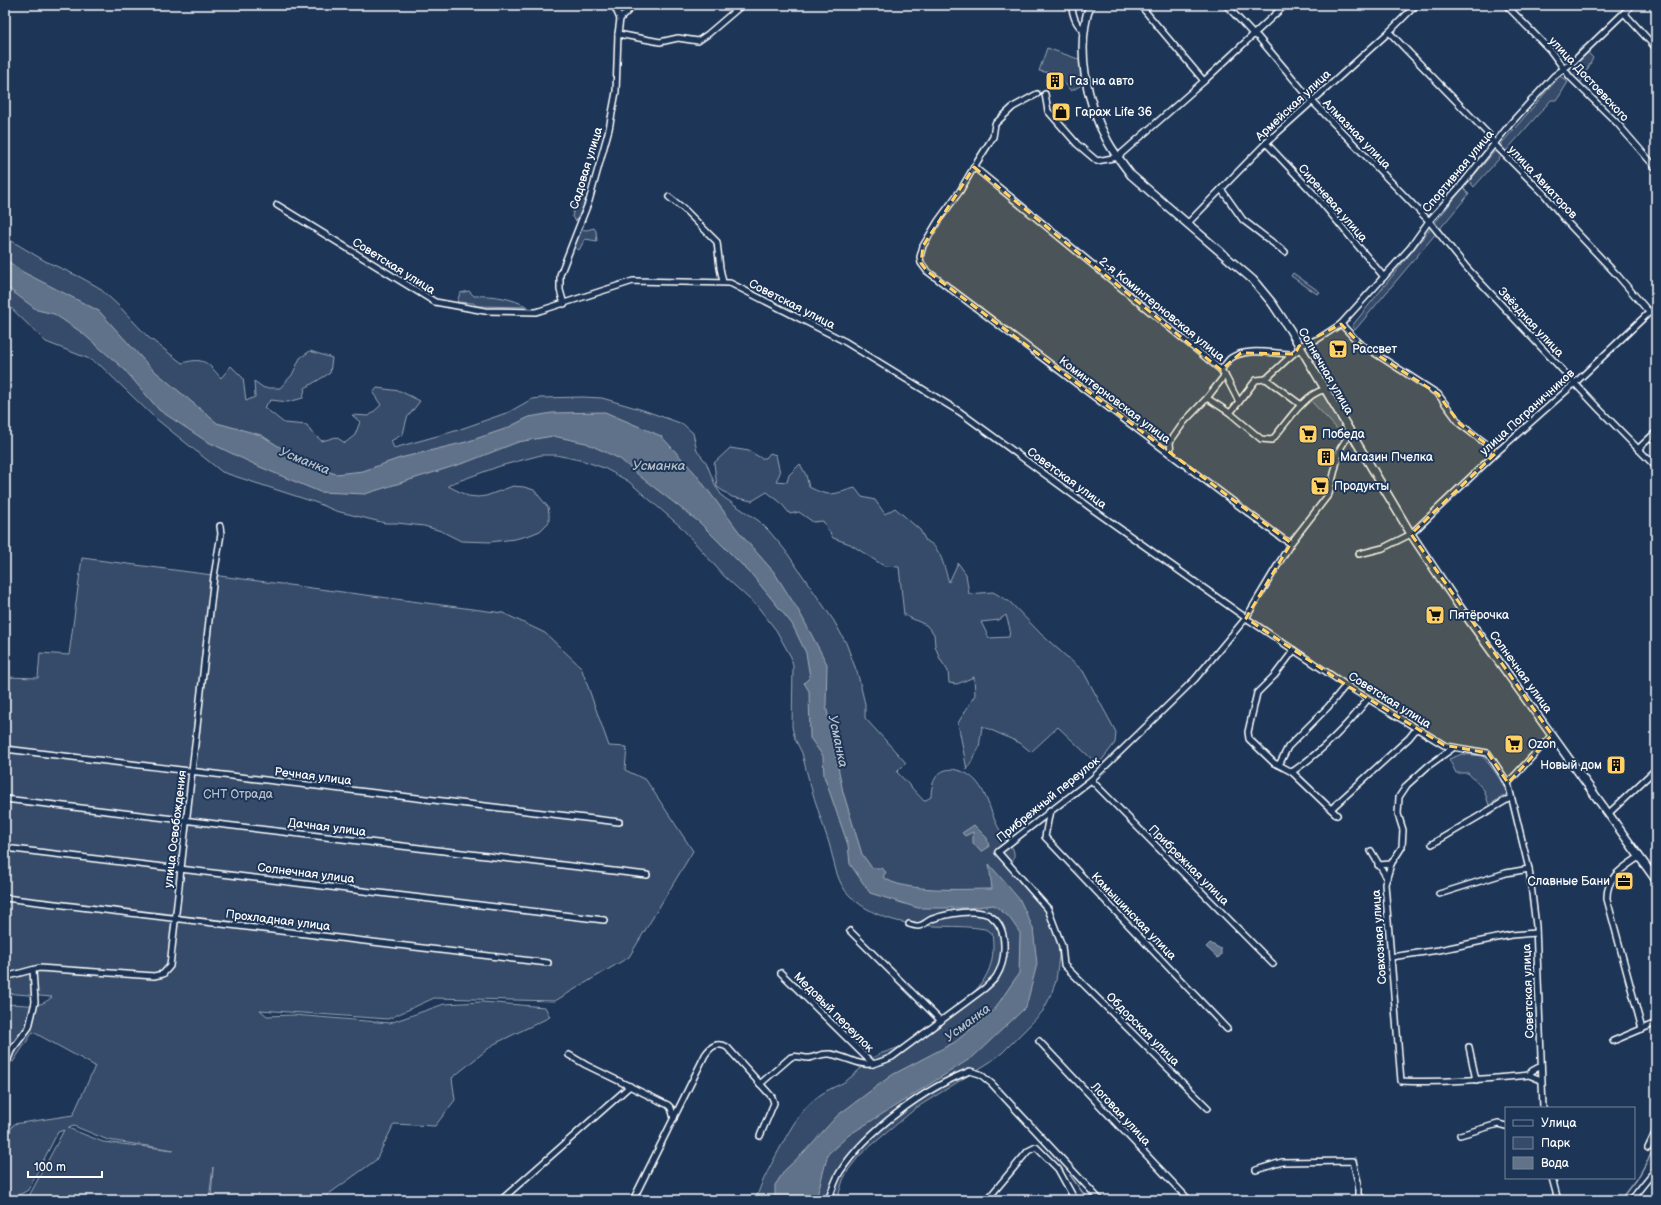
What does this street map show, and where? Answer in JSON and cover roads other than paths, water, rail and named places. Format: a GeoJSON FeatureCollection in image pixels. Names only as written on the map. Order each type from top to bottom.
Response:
{"type":"FeatureCollection","features":[{"type":"Feature","properties":{"kind":"street"},"geometry":{"type":"LineString","coordinates":[[614,5],[620,19],[634,5]]}},
{"type":"Feature","properties":{"kind":"street"},"geometry":{"type":"LineString","coordinates":[[618,34],[660,42],[678,38],[698,41],[742,5]]}},
{"type":"Feature","properties":{"kind":"street"},"geometry":{"type":"LineString","coordinates":[[1071,5],[1079,27],[1084,30]]}},
{"type":"Feature","properties":{"kind":"street","name":"Солнечная улица"},"geometry":{"type":"LineString","coordinates":[[1090,5],[1084,30],[1085,76],[1098,121],[1108,142],[1131,175],[1254,280],[1281,315],[1324,390],[1411,534],[1459,606],[1656,880]]}},
{"type":"Feature","properties":{"kind":"street"},"geometry":{"type":"LineString","coordinates":[[1140,5],[1204,81]]}},
{"type":"Feature","properties":{"kind":"street","name":"Алмазная улица"},"geometry":{"type":"LineString","coordinates":[[1226,5],[1253,34],[1258,37],[1312,101],[1429,221]]}},
{"type":"Feature","properties":{"kind":"street"},"geometry":{"type":"LineString","coordinates":[[1045,94],[1048,111],[1077,144],[1097,161],[1118,157],[1204,81],[1285,5]]}},
{"type":"Feature","properties":{"kind":"street","name":"Армейская улица"},"geometry":{"type":"LineString","coordinates":[[1187,224],[1266,143],[1389,32],[1416,5]]}},
{"type":"Feature","properties":{"kind":"street","name":"улица Достоевского"},"geometry":{"type":"LineString","coordinates":[[1506,5],[1550,50],[1570,76],[1617,123],[1656,168]]}},
{"type":"Feature","properties":{"kind":"street","name":"Спортивная улица"},"geometry":{"type":"LineString","coordinates":[[1299,346],[1318,339],[1341,324],[1410,248],[1429,221],[1511,123],[1554,76],[1574,61],[1632,5]]}},
{"type":"Feature","properties":{"kind":"street"},"geometry":{"type":"LineString","coordinates":[[1624,13],[1656,48]]}},
{"type":"Feature","properties":{"kind":"street","name":"Садовая улица"},"geometry":{"type":"LineString","coordinates":[[564,304],[560,290],[560,275],[589,201],[609,129],[616,92],[620,19]]}},
{"type":"Feature","properties":{"kind":"street","name":"улица Авиаторов"},"geometry":{"type":"LineString","coordinates":[[1389,32],[1490,136],[1494,144],[1544,194],[1566,221],[1618,276],[1649,312]]}},
{"type":"Feature","properties":{"kind":"street"},"geometry":{"type":"LineString","coordinates":[[974,167],[993,137],[995,124],[1013,107],[1037,94]]}},
{"type":"Feature","properties":{"kind":"street","name":"Сиреневая улица"},"geometry":{"type":"LineString","coordinates":[[1266,143],[1316,196],[1384,277]]}},
{"type":"Feature","properties":{"kind":"street","name":"Коминтерновская улица"},"geometry":{"type":"LineString","coordinates":[[974,167],[960,191],[938,221],[923,246],[920,258],[921,263],[927,271],[1283,539],[1292,543]]}},
{"type":"Feature","properties":{"kind":"street","name":"2-я Коминтерновская улица"},"geometry":{"type":"LineString","coordinates":[[974,167],[1221,370],[1239,402]]}},
{"type":"Feature","properties":{"kind":"street"},"geometry":{"type":"LineString","coordinates":[[1221,189],[1243,220],[1285,252]]}},
{"type":"Feature","properties":{"kind":"street"},"geometry":{"type":"LineString","coordinates":[[669,197],[684,209],[717,242],[723,282]]}},
{"type":"Feature","properties":{"kind":"street","name":"Советская улица"},"geometry":{"type":"LineString","coordinates":[[277,205],[435,302],[485,311],[536,312],[633,281],[730,283],[844,341],[960,412],[1110,522],[1246,618],[1368,699],[1444,745],[1453,748],[1470,749],[1488,754],[1508,783],[1510,798],[1529,869],[1536,933],[1543,1107]]}},
{"type":"Feature","properties":{"kind":"street","name":"Звёздная улица"},"geometry":{"type":"LineString","coordinates":[[1429,221],[1467,268],[1575,384],[1656,467]]}},
{"type":"Feature","properties":{"kind":"street","name":"улица Пограничников"},"geometry":{"type":"LineString","coordinates":[[1359,554],[1383,548],[1411,534],[1497,452],[1575,384],[1656,306]]}},
{"type":"Feature","properties":{"kind":"street"},"geometry":{"type":"LineString","coordinates":[[1341,324],[1358,343],[1438,394],[1460,424],[1497,452]]}},
{"type":"Feature","properties":{"kind":"street"},"geometry":{"type":"LineString","coordinates":[[1266,380],[1297,351],[1299,346]]}},
{"type":"Feature","properties":{"kind":"street"},"geometry":{"type":"LineString","coordinates":[[1221,370],[1231,358],[1241,353],[1260,352],[1293,354]]}},
{"type":"Feature","properties":{"kind":"street"},"geometry":{"type":"LineString","coordinates":[[1171,454],[1170,442],[1184,422],[1208,398],[1225,375]]}},
{"type":"Feature","properties":{"kind":"street"},"geometry":{"type":"LineString","coordinates":[[1230,412],[1256,380],[1266,380],[1301,405]]}},
{"type":"Feature","properties":{"kind":"street"},"geometry":{"type":"LineString","coordinates":[[1208,398],[1230,412],[1261,439],[1272,440],[1301,405],[1314,393],[1324,390]]}},
{"type":"Feature","properties":{"kind":"street"},"geometry":{"type":"LineString","coordinates":[[1638,450],[1656,432]]}},
{"type":"Feature","properties":{"kind":"street"},"geometry":{"type":"LineString","coordinates":[[1246,618],[1292,543],[1329,494],[1340,449],[1350,433]]}},
{"type":"Feature","properties":{"kind":"street","name":"улица Освобождения"},"geometry":{"type":"LineString","coordinates":[[5,976],[39,968],[154,976],[163,974],[170,966],[214,576],[221,534],[220,526]]}},
{"type":"Feature","properties":{"kind":"street","name":"Прибрежный переулок"},"geometry":{"type":"LineString","coordinates":[[1064,965],[1062,946],[1048,909],[998,852],[1090,780],[1195,680],[1246,618]]}},
{"type":"Feature","properties":{"kind":"street"},"geometry":{"type":"LineString","coordinates":[[1294,650],[1275,675],[1257,693],[1248,732],[1249,739],[1274,763],[1292,772],[1337,815]]}},
{"type":"Feature","properties":{"kind":"street"},"geometry":{"type":"LineString","coordinates":[[1279,765],[1288,747],[1328,707],[1346,685]]}},
{"type":"Feature","properties":{"kind":"street"},"geometry":{"type":"LineString","coordinates":[[1292,772],[1312,758],[1356,715],[1368,699]]}},
{"type":"Feature","properties":{"kind":"street"},"geometry":{"type":"LineString","coordinates":[[1331,809],[1409,738],[1416,728]]}},
{"type":"Feature","properties":{"kind":"street"},"geometry":{"type":"LineString","coordinates":[[1508,783],[1552,735]]}},
{"type":"Feature","properties":{"kind":"street","name":"Совхозная улица"},"geometry":{"type":"LineString","coordinates":[[1453,748],[1406,785],[1400,797],[1398,814],[1403,830],[1402,847],[1391,864],[1385,884],[1401,1081],[1432,1083],[1476,1080]]}},
{"type":"Feature","properties":{"kind":"street","name":"Речная улица"},"geometry":{"type":"LineString","coordinates":[[5,749],[619,822]]}},
{"type":"Feature","properties":{"kind":"street"},"geometry":{"type":"LineString","coordinates":[[1608,814],[1656,769]]}},
{"type":"Feature","properties":{"kind":"street","name":"Прибрежная улица"},"geometry":{"type":"LineString","coordinates":[[1090,780],[1273,964]]}},
{"type":"Feature","properties":{"kind":"street"},"geometry":{"type":"LineString","coordinates":[[1432,844],[1510,798]]}},
{"type":"Feature","properties":{"kind":"street","name":"Дачная улица"},"geometry":{"type":"LineString","coordinates":[[5,799],[647,875]]}},
{"type":"Feature","properties":{"kind":"street","name":"Камышинская улица"},"geometry":{"type":"LineString","coordinates":[[1050,810],[1045,838],[1227,1029]]}},
{"type":"Feature","properties":{"kind":"street","name":"Солнечная улица"},"geometry":{"type":"LineString","coordinates":[[5,848],[604,920]]}},
{"type":"Feature","properties":{"kind":"street"},"geometry":{"type":"LineString","coordinates":[[1371,851],[1387,878]]}},
{"type":"Feature","properties":{"kind":"street"},"geometry":{"type":"LineString","coordinates":[[1639,857],[1612,878],[1607,893],[1607,899],[1642,1029]]}},
{"type":"Feature","properties":{"kind":"street"},"geometry":{"type":"LineString","coordinates":[[1378,864],[1391,864]]}},
{"type":"Feature","properties":{"kind":"street"},"geometry":{"type":"LineString","coordinates":[[1439,894],[1506,872],[1529,869]]}},
{"type":"Feature","properties":{"kind":"street","name":"Прохладная улица"},"geometry":{"type":"LineString","coordinates":[[5,898],[548,963]]}},
{"type":"Feature","properties":{"kind":"street"},"geometry":{"type":"LineString","coordinates":[[760,1084],[791,1057],[796,1056],[810,1058],[828,1054],[868,1066],[892,1057],[985,988],[996,977],[1002,964],[1004,951],[1003,934],[992,916],[970,912],[948,914],[930,920],[921,926],[910,924]]}},
{"type":"Feature","properties":{"kind":"street"},"geometry":{"type":"LineString","coordinates":[[850,931],[941,1021]]}},
{"type":"Feature","properties":{"kind":"street"},"geometry":{"type":"LineString","coordinates":[[1391,957],[1439,950],[1511,935],[1536,933]]}},
{"type":"Feature","properties":{"kind":"street","name":"Обдорская улица"},"geometry":{"type":"LineString","coordinates":[[1064,965],[1208,1108]]}},
{"type":"Feature","properties":{"kind":"street"},"geometry":{"type":"LineString","coordinates":[[5,1067],[11,1051],[29,1027],[35,1002],[33,970]]}},
{"type":"Feature","properties":{"kind":"street","name":"Медовый переулок"},"geometry":{"type":"LineString","coordinates":[[781,973],[873,1064]]}},
{"type":"Feature","properties":{"kind":"street"},"geometry":{"type":"LineString","coordinates":[[1613,1041],[1656,1023]]}},
{"type":"Feature","properties":{"kind":"street","name":"Логовая улица"},"geometry":{"type":"LineString","coordinates":[[1039,1041],[1189,1200]]}},
{"type":"Feature","properties":{"kind":"street"},"geometry":{"type":"LineString","coordinates":[[633,1200],[705,1055],[710,1048],[716,1044],[722,1044],[727,1047],[772,1097],[774,1103],[760,1136]]}},
{"type":"Feature","properties":{"kind":"street"},"geometry":{"type":"LineString","coordinates":[[1469,1047],[1476,1080],[1529,1075],[1541,1080]]}},
{"type":"Feature","properties":{"kind":"street"},"geometry":{"type":"LineString","coordinates":[[569,1055],[586,1065],[668,1105],[671,1108],[674,1118]]}},
{"type":"Feature","properties":{"kind":"street"},"geometry":{"type":"LineString","coordinates":[[1529,1075],[1532,1071],[1541,1066]]}},
{"type":"Feature","properties":{"kind":"street"},"geometry":{"type":"LineString","coordinates":[[828,1200],[839,1173],[859,1147],[913,1102],[939,1085],[970,1071],[980,1074],[992,1084],[1100,1200]]}},
{"type":"Feature","properties":{"kind":"street"},"geometry":{"type":"LineString","coordinates":[[501,1200],[630,1086]]}},
{"type":"Feature","properties":{"kind":"street"},"geometry":{"type":"LineString","coordinates":[[1460,1135],[1498,1124],[1505,1126]]}},
{"type":"Feature","properties":{"kind":"street"},"geometry":{"type":"LineString","coordinates":[[1648,1148],[1656,1131]]}},
{"type":"Feature","properties":{"kind":"street"},"geometry":{"type":"LineString","coordinates":[[987,1200],[1028,1151],[1036,1147],[1058,1169],[1074,1200]]}},
{"type":"Feature","properties":{"kind":"street"},"geometry":{"type":"LineString","coordinates":[[1256,1170],[1282,1162],[1353,1161],[1358,1182],[1358,1196],[1366,1200]]}},
{"type":"Feature","properties":{"kind":"street"},"geometry":{"type":"LineString","coordinates":[[1631,1200],[1656,1169]]}},
{"type":"Feature","properties":{"kind":"street"},"geometry":{"type":"LineString","coordinates":[[1552,1179],[1558,1200]]}},
{"type":"Feature","properties":{"kind":"water","name":"Усманка"},"geometry":{"type":"Polygon","coordinates":[[[5,259],[23,272],[99,311],[150,367],[217,423],[261,435],[308,465],[336,474],[363,471],[400,458],[466,442],[505,429],[529,417],[552,413],[605,412],[661,436],[695,473],[743,537],[774,572],[800,613],[827,664],[826,705],[843,792],[862,854],[872,868],[881,868],[886,872],[883,877],[892,882],[905,886],[919,888],[992,889],[989,864],[1020,900],[1033,928],[1037,964],[1026,1007],[973,1057],[849,1135],[828,1154],[816,1200],[775,1200],[775,1185],[785,1170],[838,1115],[892,1075],[955,1042],[994,1010],[1019,973],[1020,933],[1009,917],[994,905],[968,908],[918,908],[870,893],[850,864],[848,845],[824,776],[823,756],[810,738],[809,691],[804,683],[810,677],[806,653],[792,624],[753,576],[699,522],[620,459],[586,443],[553,436],[518,442],[467,462],[365,494],[320,492],[260,467],[206,441],[159,410],[124,369],[81,332],[54,314],[37,310],[5,286],[5,259]]]}},
{"type":"Feature","properties":{"kind":"water"},"geometry":{"type":"Polygon","coordinates":[[[974,825],[987,838],[989,847],[981,852],[973,843],[973,832],[965,836],[962,833],[974,825]]]}},
{"type":"Feature","properties":{"kind":"water"},"geometry":{"type":"Polygon","coordinates":[[[1210,943],[1221,949],[1221,955],[1218,958],[1206,947],[1210,943]]]}},
{"type":"Feature","properties":{"kind":"waterway"},"geometry":{"type":"LineString","coordinates":[[1620,1200],[1640,1174],[1656,1145]]}},
{"type":"Feature","properties":{"kind":"waterway"},"geometry":{"type":"LineString","coordinates":[[1070,1175],[1088,1200]]}},
{"type":"Feature","properties":{"kind":"place","name":"Газ на авто"},"geometry":{"type":"Point","coordinates":[1055,81]}},
{"type":"Feature","properties":{"kind":"place","name":"Гараж Life 36"},"geometry":{"type":"Point","coordinates":[1061,112]}},
{"type":"Feature","properties":{"kind":"place","name":"Рассвет"},"geometry":{"type":"Point","coordinates":[1338,349]}},
{"type":"Feature","properties":{"kind":"place","name":"Победа"},"geometry":{"type":"Point","coordinates":[1308,434]}},
{"type":"Feature","properties":{"kind":"place","name":"Магазин Пчелка"},"geometry":{"type":"Point","coordinates":[1326,457]}},
{"type":"Feature","properties":{"kind":"place","name":"Продукты"},"geometry":{"type":"Point","coordinates":[1320,486]}},
{"type":"Feature","properties":{"kind":"place","name":"Пятёрочка"},"geometry":{"type":"Point","coordinates":[1435,615]}},
{"type":"Feature","properties":{"kind":"place","name":"Ozon"},"geometry":{"type":"Point","coordinates":[1514,744]}},
{"type":"Feature","properties":{"kind":"place","name":"Новый дом"},"geometry":{"type":"Point","coordinates":[1616,765]}},
{"type":"Feature","properties":{"kind":"place","name":"Славные Бани"},"geometry":{"type":"Point","coordinates":[1624,881]}},
{"type":"Feature","properties":{"kind":"park label","name":"СНТ Отрада"},"geometry":{"type":"Point","coordinates":[238,794]}}]}
